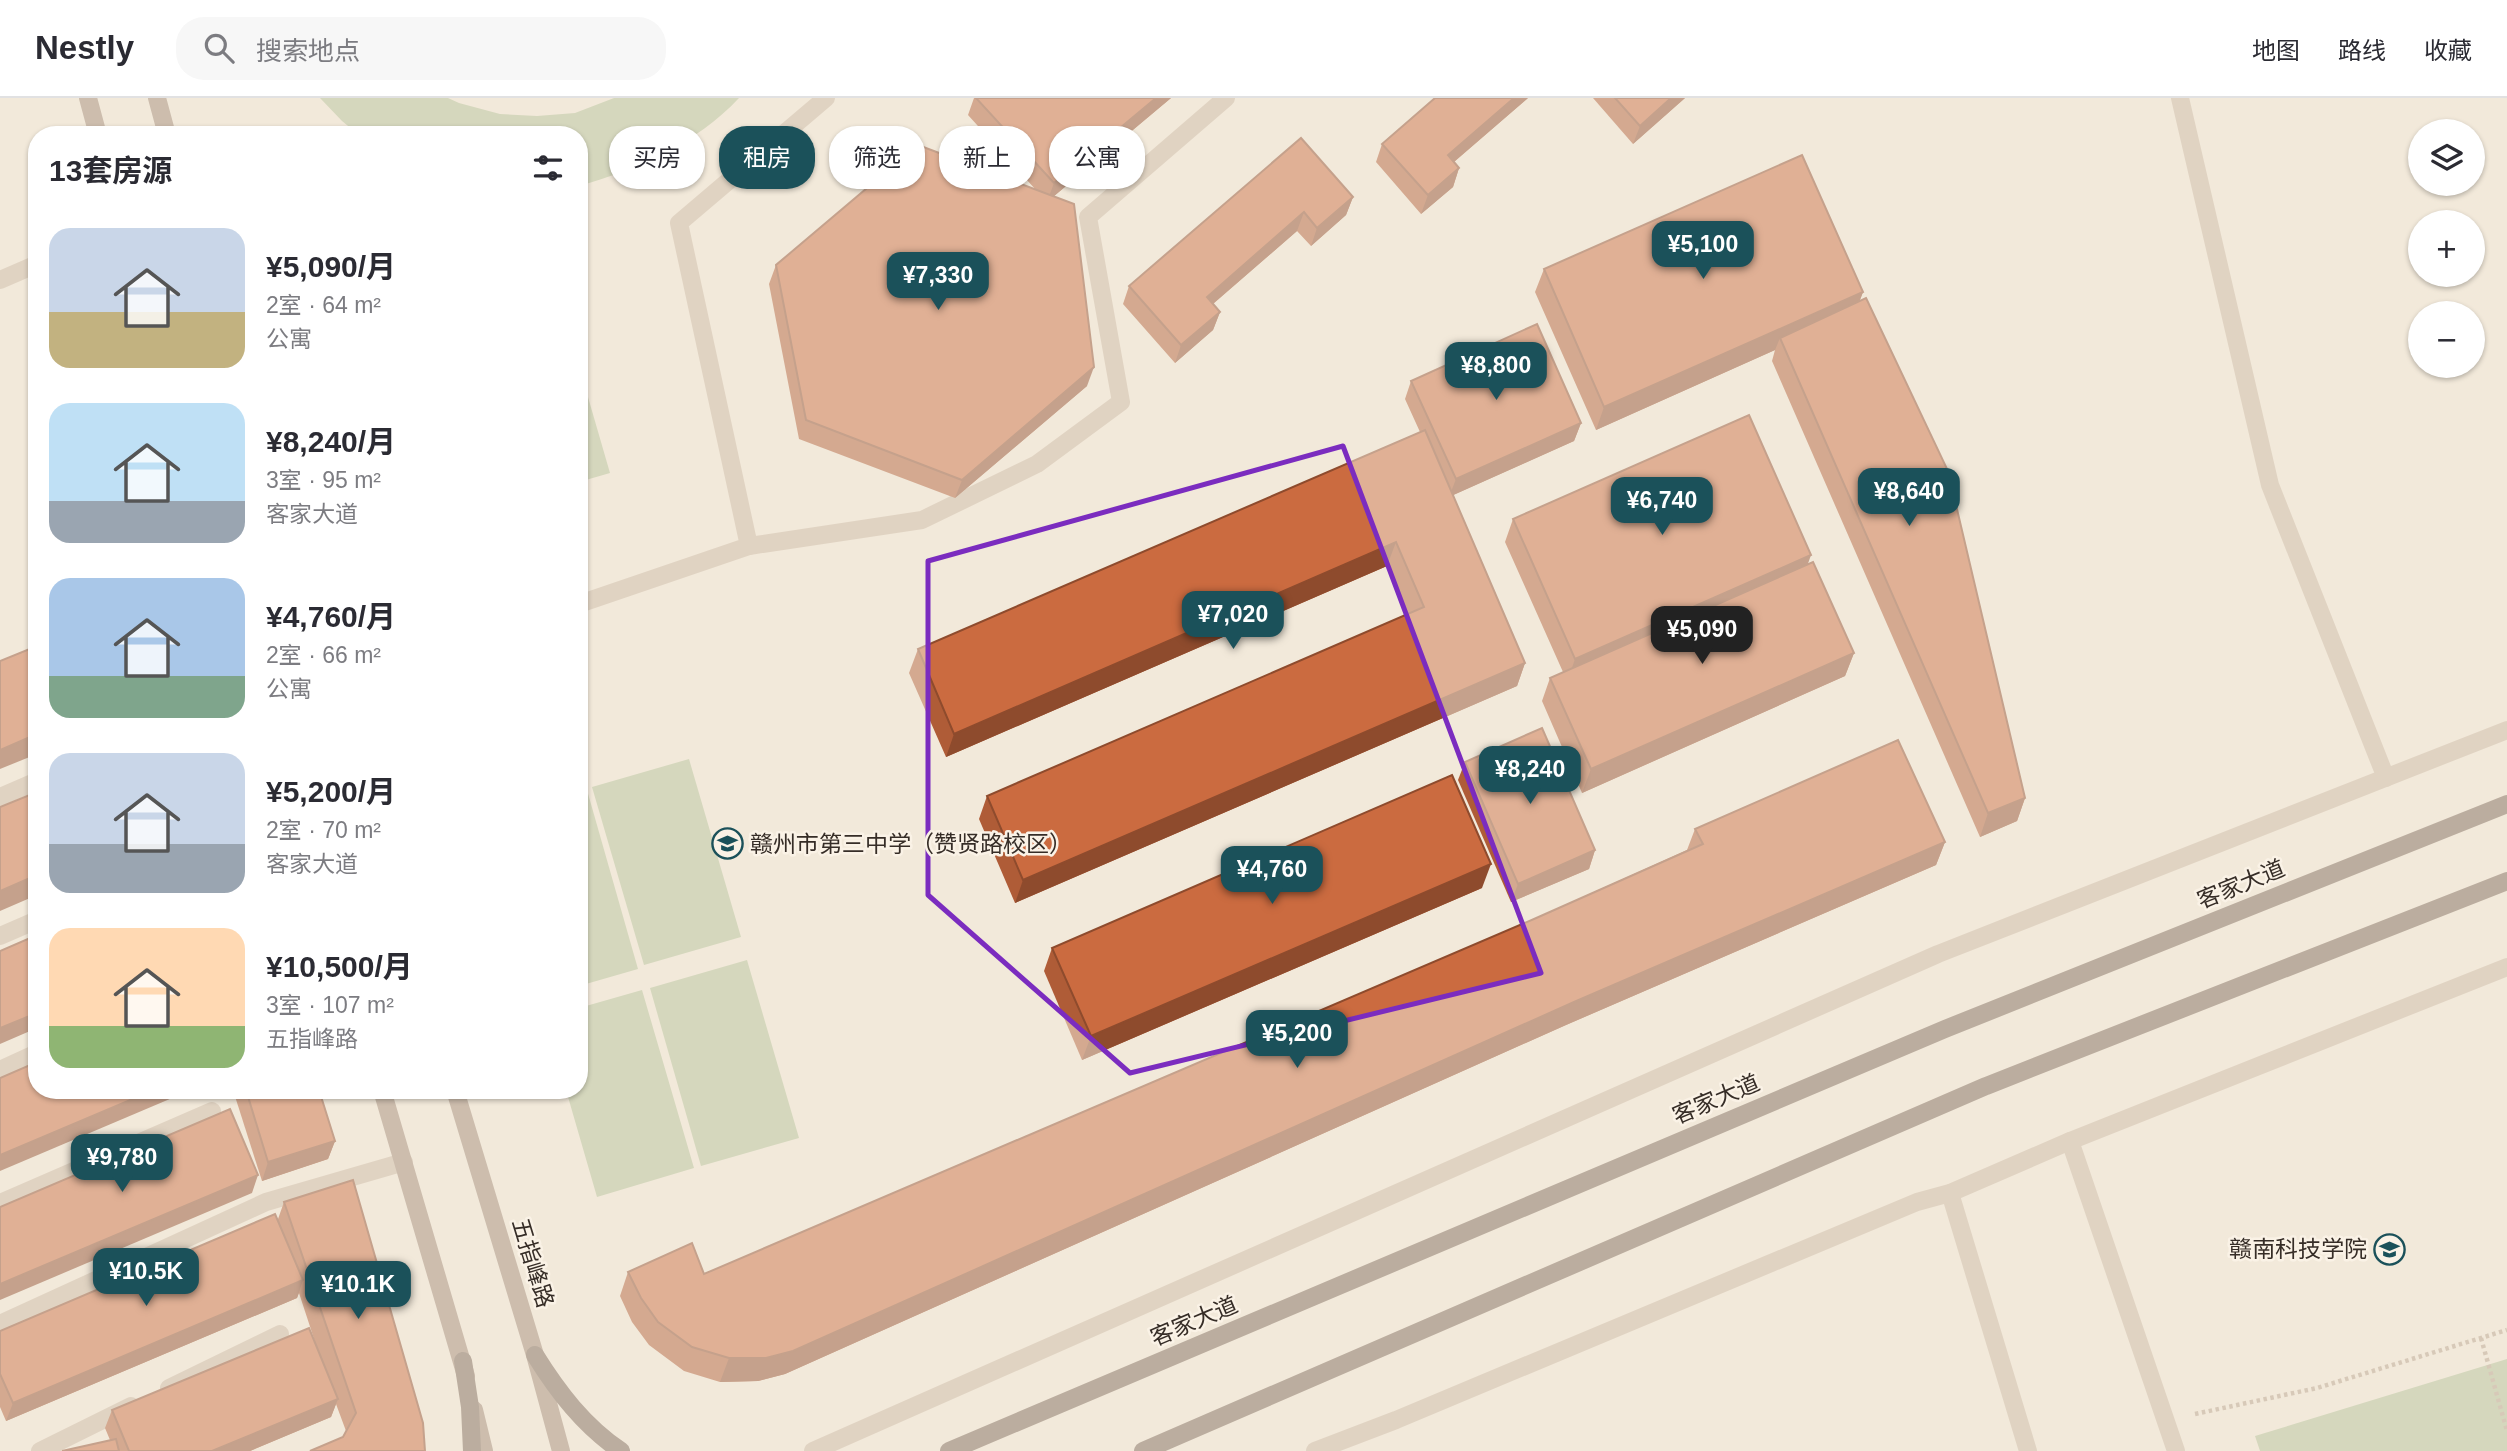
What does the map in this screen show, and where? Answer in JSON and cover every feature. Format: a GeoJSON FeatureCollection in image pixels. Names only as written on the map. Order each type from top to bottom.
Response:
{"type":"FeatureCollection","features":[{"type":"Feature","properties":{"kind":"main road"},"geometry":{"type":"LineString","coordinates":[[88,98],[96,126]]}},
{"type":"Feature","properties":{"kind":"main road"},"geometry":{"type":"LineString","coordinates":[[157,98],[165,126]]}},
{"type":"Feature","properties":{"kind":"main road","name":"客家大道"},"geometry":{"type":"LineString","coordinates":[[950,1451],[1945,1029],[2507,804]]}},
{"type":"Feature","properties":{"kind":"main road"},"geometry":{"type":"LineString","coordinates":[[1143,1451],[1986,1086],[2507,881]]}},
{"type":"Feature","properties":{"kind":"main road"},"geometry":{"type":"LineString","coordinates":[[385,1099],[463,1361],[484,1451]]}},
{"type":"Feature","properties":{"kind":"main road","name":"五指峰路"},"geometry":{"type":"LineString","coordinates":[[458,1099],[561,1451]]}},
{"type":"Feature","properties":{"kind":"main road"},"geometry":{"type":"LineString","coordinates":[[535,1355],[556,1388],[581,1417],[621,1451]]}},
{"type":"Feature","properties":{"kind":"main road"},"geometry":{"type":"LineString","coordinates":[[463,1361],[470,1407],[472,1451]]}},
{"type":"Feature","properties":{"kind":"street"},"geometry":{"type":"LineString","coordinates":[[749,546],[678,223],[826,98]]}},
{"type":"Feature","properties":{"kind":"street"},"geometry":{"type":"LineString","coordinates":[[588,601],[749,546],[922,520],[1037,464],[1121,402],[1088,217],[1226,98]]}},
{"type":"Feature","properties":{"kind":"street"},"geometry":{"type":"LineString","coordinates":[[2180,98],[2270,485],[2386,778]]}},
{"type":"Feature","properties":{"kind":"street"},"geometry":{"type":"LineString","coordinates":[[0,280],[28,268]]}},
{"type":"Feature","properties":{"kind":"street"},"geometry":{"type":"LineString","coordinates":[[813,1451],[1938,954],[2507,730]]}},
{"type":"Feature","properties":{"kind":"street"},"geometry":{"type":"LineString","coordinates":[[0,797],[28,785]]}},
{"type":"Feature","properties":{"kind":"street"},"geometry":{"type":"LineString","coordinates":[[0,936],[28,924]]}},
{"type":"Feature","properties":{"kind":"street"},"geometry":{"type":"LineString","coordinates":[[1315,1451],[1396,1420],[1917,1202],[1950,1193],[2070,1141],[2507,967]]}},
{"type":"Feature","properties":{"kind":"street"},"geometry":{"type":"LineString","coordinates":[[0,1070],[28,1057]]}},
{"type":"Feature","properties":{"kind":"street"},"geometry":{"type":"LineString","coordinates":[[0,1203],[212,1111]]}},
{"type":"Feature","properties":{"kind":"street"},"geometry":{"type":"LineString","coordinates":[[2070,1141],[2176,1451]]}},
{"type":"Feature","properties":{"kind":"street"},"geometry":{"type":"LineString","coordinates":[[0,1324],[267,1202],[404,1162]]}},
{"type":"Feature","properties":{"kind":"street"},"geometry":{"type":"LineString","coordinates":[[1950,1193],[2028,1451]]}},
{"type":"Feature","properties":{"kind":"street"},"geometry":{"type":"LineString","coordinates":[[40,1451],[280,1334]]}},
{"type":"Feature","properties":{"kind":"path"},"geometry":{"type":"LineString","coordinates":[[2167,1420],[2317,1388],[2507,1330]]}},
{"type":"Feature","properties":{"kind":"path"},"geometry":{"type":"LineString","coordinates":[[2481,1338],[2507,1431]]}},
{"type":"Feature","properties":{"kind":"highlighted area"},"geometry":{"type":"Polygon","coordinates":[[[1343,446],[1541,973],[1130,1073],[928,895],[928,561],[1343,446]]]}},
{"type":"Feature","properties":{"kind":"green space"},"geometry":{"type":"Polygon","coordinates":[[[320,98],[448,98],[500,114],[537,116],[575,113],[614,98],[739,98],[705,128],[705,126],[609,126],[609,176],[588,183],[588,126],[348,126],[320,98]]]}},
{"type":"Feature","properties":{"kind":"green space"},"geometry":{"type":"Polygon","coordinates":[[[588,397],[610,473],[588,479],[588,397]]]}},
{"type":"Feature","properties":{"kind":"green space"},"geometry":{"type":"Polygon","coordinates":[[[689,759],[741,937],[644,965],[592,787],[689,759]]]}},
{"type":"Feature","properties":{"kind":"green space"},"geometry":{"type":"Polygon","coordinates":[[[588,794],[638,969],[588,983],[588,794]]]}},
{"type":"Feature","properties":{"kind":"green space"},"geometry":{"type":"Polygon","coordinates":[[[747,960],[799,1138],[701,1166],[650,988],[747,960]]]}},
{"type":"Feature","properties":{"kind":"green space"},"geometry":{"type":"Polygon","coordinates":[[[642,990],[694,1168],[597,1197],[569,1099],[588,1099],[588,1005],[642,990]]]}},
{"type":"Feature","properties":{"kind":"green space"},"geometry":{"type":"Polygon","coordinates":[[[2507,1359],[2507,1451],[2260,1451],[2255,1436],[2507,1359]]]}},
{"type":"Feature","properties":{"kind":"building"},"geometry":{"type":"Polygon","coordinates":[[[976,98],[1156,98],[1122,126],[1049,126],[1049,178],[1035,162],[1035,126],[1002,126],[976,98]]]}},
{"type":"Feature","properties":{"kind":"building"},"geometry":{"type":"Polygon","coordinates":[[[1435,98],[1514,98],[1448,155],[1459,168],[1428,195],[1382,144],[1435,98]]]}},
{"type":"Feature","properties":{"kind":"building"},"geometry":{"type":"Polygon","coordinates":[[[1615,98],[1671,98],[1640,126],[1615,98]]]}},
{"type":"Feature","properties":{"kind":"building"},"geometry":{"type":"Polygon","coordinates":[[[1301,138],[1353,197],[1317,228],[1304,212],[1207,297],[1220,312],[1181,345],[1129,286],[1301,138]]]}},
{"type":"Feature","properties":{"kind":"building"},"geometry":{"type":"Polygon","coordinates":[[[925,148],[939,153],[939,189],[1034,189],[1074,204],[1094,367],[962,480],[806,420],[776,265],[866,189],[925,189],[925,148]]]}},
{"type":"Feature","properties":{"kind":"building"},"geometry":{"type":"Polygon","coordinates":[[[1802,155],[1863,292],[1604,407],[1544,269],[1802,155]]]}},
{"type":"Feature","properties":{"kind":"building"},"geometry":{"type":"Polygon","coordinates":[[[1866,298],[1948,471],[2025,798],[1988,813],[1780,338],[1866,298]]]}},
{"type":"Feature","properties":{"kind":"building"},"geometry":{"type":"Polygon","coordinates":[[[1537,324],[1581,423],[1456,479],[1411,381],[1537,324]]]}},
{"type":"Feature","properties":{"kind":"building"},"geometry":{"type":"Polygon","coordinates":[[[1749,415],[1811,555],[1575,659],[1513,519],[1749,415]]]}},
{"type":"Feature","properties":{"kind":"building"},"geometry":{"type":"Polygon","coordinates":[[[1425,430],[1525,663],[1023,880],[987,796],[1424,607],[1396,542],[954,734],[918,649],[1425,430]]]}},
{"type":"Feature","properties":{"kind":"building"},"geometry":{"type":"Polygon","coordinates":[[[1813,562],[1854,653],[1591,769],[1550,678],[1813,562]]]}},
{"type":"Feature","properties":{"kind":"building"},"geometry":{"type":"Polygon","coordinates":[[[28,650],[28,738],[0,750],[0,661],[28,650]]]}},
{"type":"Feature","properties":{"kind":"building"},"geometry":{"type":"Polygon","coordinates":[[[1542,728],[1595,850],[1518,884],[1465,762],[1542,728]]]}},
{"type":"Feature","properties":{"kind":"building"},"geometry":{"type":"Polygon","coordinates":[[[1898,740],[1945,842],[1574,1002],[793,1351],[766,1358],[729,1358],[692,1347],[658,1322],[641,1298],[628,1272],[692,1243],[704,1274],[1703,844],[1695,829],[1898,740]]]}},
{"type":"Feature","properties":{"kind":"building"},"geometry":{"type":"Polygon","coordinates":[[[1452,775],[1491,864],[1091,1036],[1052,948],[1452,775]]]}},
{"type":"Feature","properties":{"kind":"building"},"geometry":{"type":"Polygon","coordinates":[[[28,796],[28,879],[0,891],[0,807],[28,796]]]}},
{"type":"Feature","properties":{"kind":"building"},"geometry":{"type":"Polygon","coordinates":[[[28,939],[28,1017],[0,1028],[0,951],[28,939]]]}},
{"type":"Feature","properties":{"kind":"building"},"geometry":{"type":"Polygon","coordinates":[[[28,1066],[28,1099],[133,1099],[0,1155],[0,1078],[28,1066]]]}},
{"type":"Feature","properties":{"kind":"building"},"geometry":{"type":"Polygon","coordinates":[[[249,1099],[322,1099],[335,1141],[268,1162],[249,1099]]]}},
{"type":"Feature","properties":{"kind":"building"},"geometry":{"type":"Polygon","coordinates":[[[230,1109],[258,1175],[0,1284],[0,1207],[230,1109]]]}},
{"type":"Feature","properties":{"kind":"building"},"geometry":{"type":"Polygon","coordinates":[[[353,1180],[423,1423],[425,1451],[310,1451],[343,1437],[356,1413],[284,1202],[353,1180]]]}},
{"type":"Feature","properties":{"kind":"building"},"geometry":{"type":"Polygon","coordinates":[[[275,1214],[303,1280],[13,1403],[0,1374],[0,1331],[275,1214]]]}},
{"type":"Feature","properties":{"kind":"building"},"geometry":{"type":"Polygon","coordinates":[[[309,1328],[338,1399],[212,1451],[129,1451],[112,1410],[309,1328]]]}},
{"type":"Feature","properties":{"kind":"building"},"geometry":{"type":"Polygon","coordinates":[[[116,1439],[119,1451],[62,1451],[116,1439]]]}},
{"type":"Feature","properties":{"kind":"place","name":"赣州市第三中学（赞贤路校区）"},"geometry":{"type":"Point","coordinates":[727,844]}},
{"type":"Feature","properties":{"kind":"place","name":"赣南科技学院"},"geometry":{"type":"Point","coordinates":[2390,1249]}}]}
